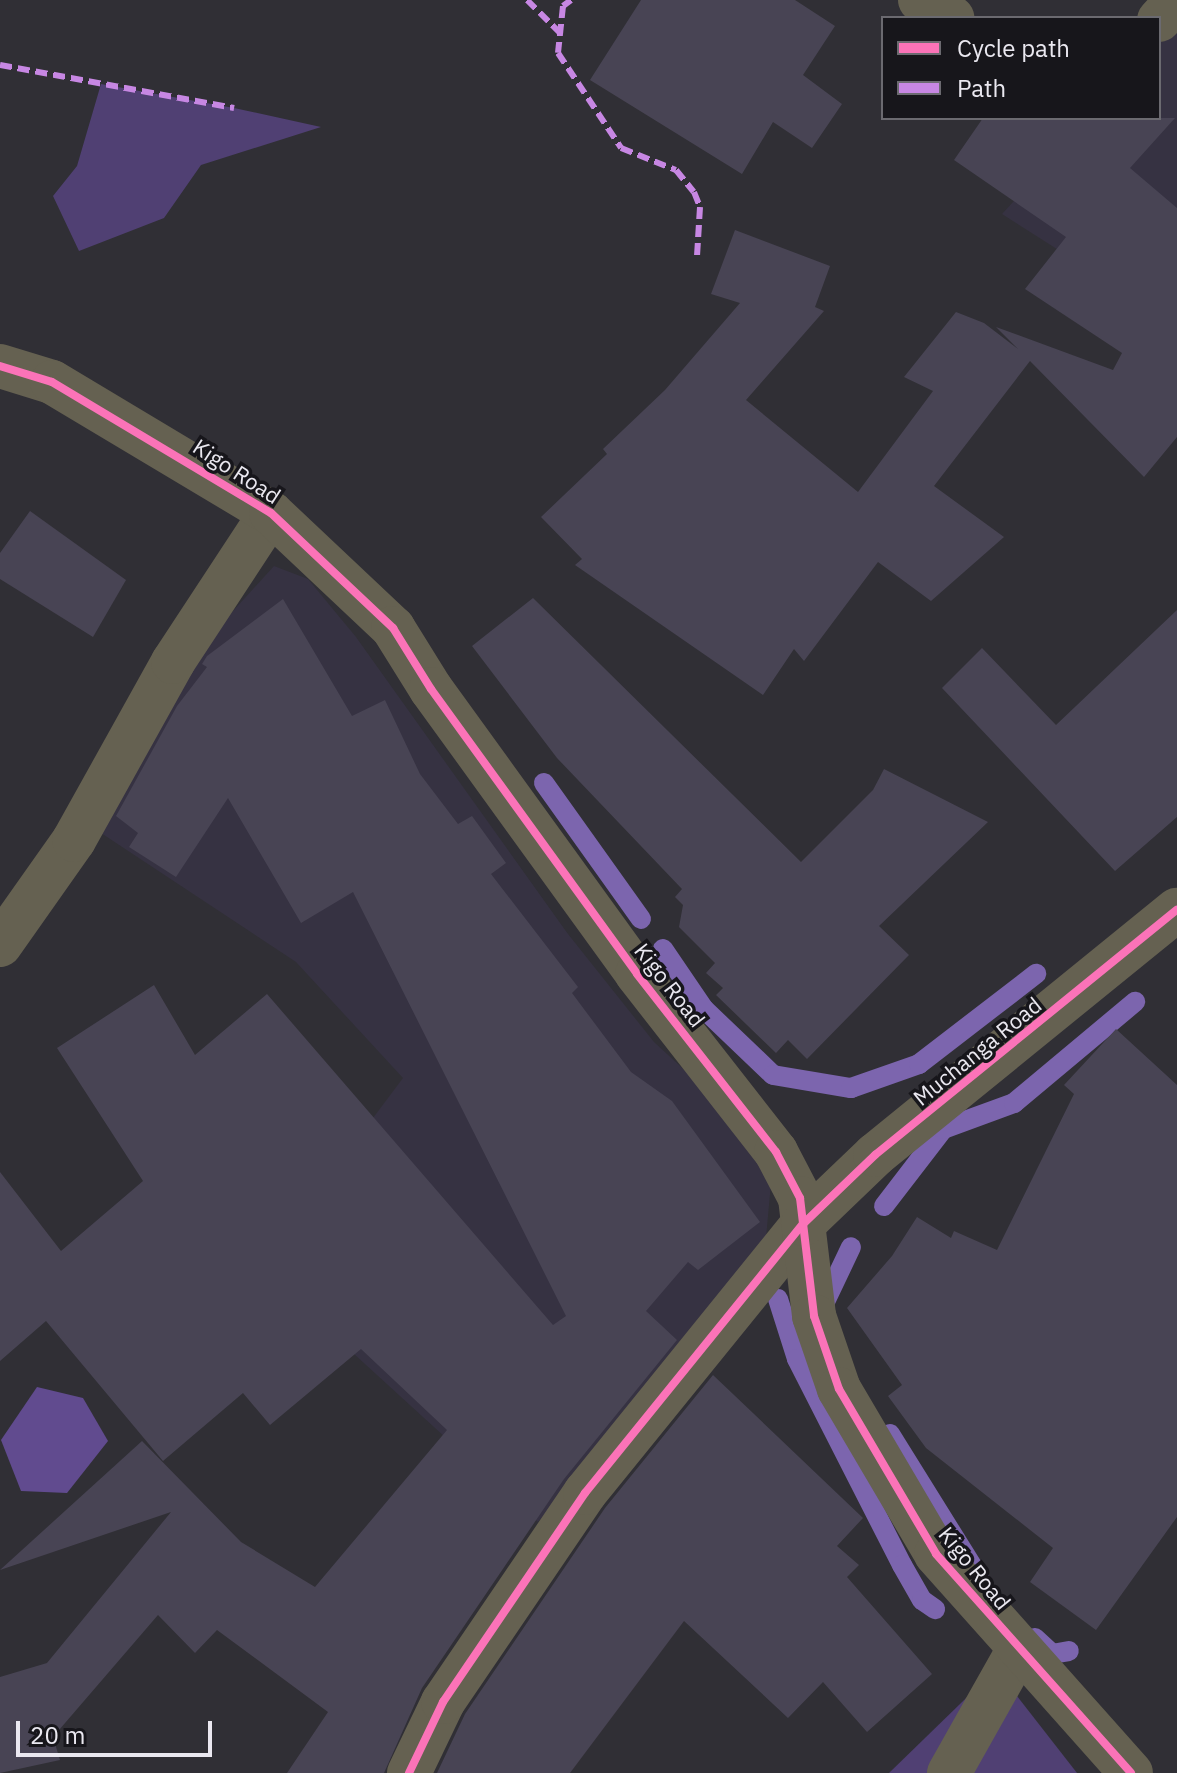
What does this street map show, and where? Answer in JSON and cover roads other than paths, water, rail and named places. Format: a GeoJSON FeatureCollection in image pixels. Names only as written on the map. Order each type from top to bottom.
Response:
{"type":"FeatureCollection","features":[{"type":"Feature","properties":{"kind":"street"},"geometry":{"type":"LineString","coordinates":[[920,0],[948,16]]}},
{"type":"Feature","properties":{"kind":"street"},"geometry":{"type":"LineString","coordinates":[[1161,18],[1177,0]]}},
{"type":"Feature","properties":{"kind":"street","name":"Kigo Road"},"geometry":{"type":"LineString","coordinates":[[0,366],[52,382],[271,513],[393,628],[431,689],[637,974],[776,1152],[800,1198],[814,1316],[839,1389],[936,1554],[1131,1773]]}},
{"type":"Feature","properties":{"kind":"street"},"geometry":{"type":"LineString","coordinates":[[0,945],[74,840],[173,662],[271,513]]}},
{"type":"Feature","properties":{"kind":"street","name":"Muchanga Road"},"geometry":{"type":"LineString","coordinates":[[409,1773],[443,1702],[585,1493],[803,1224],[875,1155],[1177,910]]}},
{"type":"Feature","properties":{"kind":"street"},"geometry":{"type":"LineString","coordinates":[[949,1773],[1019,1649]]}},
{"type":"Feature","properties":{"kind":"waterway"},"geometry":{"type":"LineString","coordinates":[[544,783],[641,919]]}},
{"type":"Feature","properties":{"kind":"waterway"},"geometry":{"type":"LineString","coordinates":[[663,949],[704,1009],[773,1075],[851,1088],[919,1064],[1036,974]]}},
{"type":"Feature","properties":{"kind":"waterway"},"geometry":{"type":"LineString","coordinates":[[884,1206],[943,1129],[1014,1103],[1135,1002]]}},
{"type":"Feature","properties":{"kind":"waterway"},"geometry":{"type":"LineString","coordinates":[[823,1306],[851,1247]]}},
{"type":"Feature","properties":{"kind":"waterway"},"geometry":{"type":"LineString","coordinates":[[778,1299],[797,1359],[902,1565],[922,1600],[935,1609]]}},
{"type":"Feature","properties":{"kind":"waterway"},"geometry":{"type":"LineString","coordinates":[[890,1434],[979,1577]]}},
{"type":"Feature","properties":{"kind":"waterway"},"geometry":{"type":"LineString","coordinates":[[1035,1638],[1052,1654],[1069,1651]]}}]}
